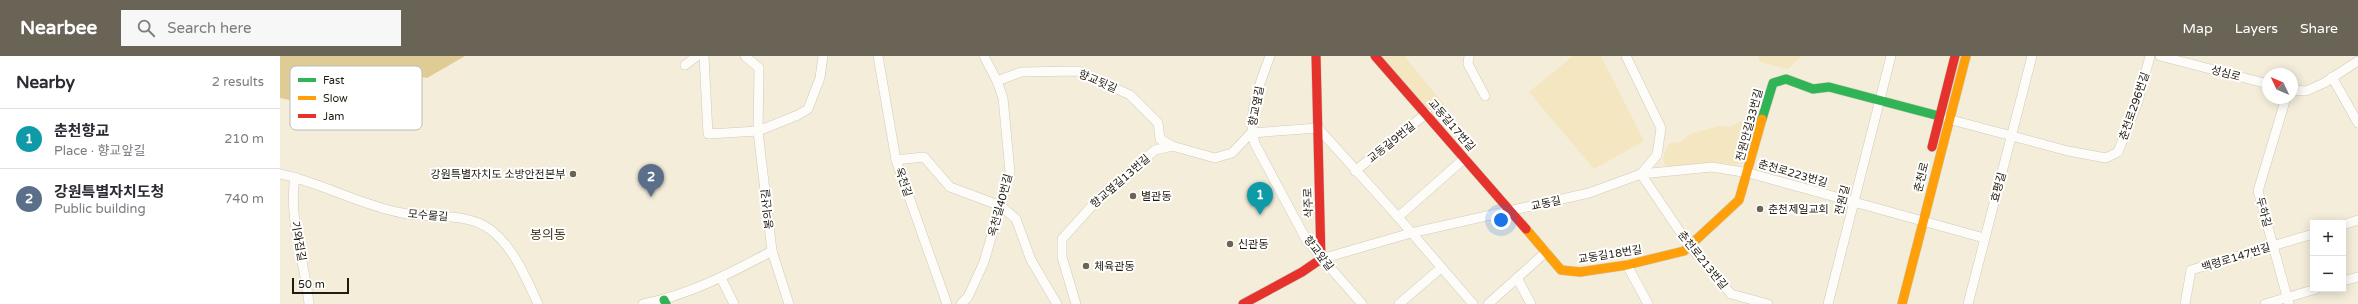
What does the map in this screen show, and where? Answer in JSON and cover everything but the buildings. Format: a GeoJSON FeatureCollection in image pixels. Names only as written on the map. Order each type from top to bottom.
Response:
{"type":"FeatureCollection","features":[{"type":"Feature","properties":{"kind":"street"},"geometry":{"type":"LineString","coordinates":[[685,65],[697,56]]}},
{"type":"Feature","properties":{"kind":"street"},"geometry":{"type":"LineString","coordinates":[[704,56],[708,134],[758,131],[798,115],[808,109],[820,78],[823,56]]}},
{"type":"Feature","properties":{"kind":"street","name":"봉의산길"},"geometry":{"type":"LineString","coordinates":[[745,56],[759,68],[758,131],[772,251],[790,304]]}},
{"type":"Feature","properties":{"kind":"street","name":"옥천길"},"geometry":{"type":"LineString","coordinates":[[878,56],[896,160],[947,304]]}},
{"type":"Feature","properties":{"kind":"street","name":"옥천길40번길"},"geometry":{"type":"LineString","coordinates":[[961,304],[968,297],[984,262],[1010,172],[1003,98],[997,81],[984,56]]}},
{"type":"Feature","properties":{"kind":"street","name":"향교옆길"},"geometry":{"type":"LineString","coordinates":[[1251,133],[1257,91],[1270,56]]}},
{"type":"Feature","properties":{"kind":"street","name":"삭주로"},"geometry":{"type":"LineString","coordinates":[[1316,56],[1321,259]]}},
{"type":"Feature","properties":{"kind":"street","name":"교동길17번길"},"geometry":{"type":"LineString","coordinates":[[1375,56],[1427,113],[1509,211]]}},
{"type":"Feature","properties":{"kind":"street"},"geometry":{"type":"LineString","coordinates":[[1469,56],[1468,64],[1486,96]]}},
{"type":"Feature","properties":{"kind":"street","name":"교동길"},"geometry":{"type":"LineString","coordinates":[[1321,259],[1411,233],[1589,193],[1641,174],[1657,155],[1661,128],[1626,56]]}},
{"type":"Feature","properties":{"kind":"street","name":"전원길"},"geometry":{"type":"LineString","coordinates":[[1828,304],[1891,56]]}},
{"type":"Feature","properties":{"kind":"street","name":"춘천로"},"geometry":{"type":"LineString","coordinates":[[1902,304],[1919,220],[1944,117],[1955,56]]}},
{"type":"Feature","properties":{"kind":"street","name":"춘천로"},"geometry":{"type":"LineString","coordinates":[[1944,117],[1966,56]]}},
{"type":"Feature","properties":{"kind":"street","name":"효평길"},"geometry":{"type":"LineString","coordinates":[[1968,304],[2032,56]]}},
{"type":"Feature","properties":{"kind":"street","name":"춘천로296번길"},"geometry":{"type":"LineString","coordinates":[[2012,137],[2068,151],[2106,158],[2118,152],[2138,101],[2150,56]]}},
{"type":"Feature","properties":{"kind":"street","name":"성심로"},"geometry":{"type":"LineString","coordinates":[[2160,56],[2262,82]]}},
{"type":"Feature","properties":{"kind":"street"},"geometry":{"type":"LineString","coordinates":[[2298,90],[2306,91],[2358,61]]}},
{"type":"Feature","properties":{"kind":"street","name":"향교뒷길"},"geometry":{"type":"LineString","coordinates":[[997,81],[1021,72],[1078,71],[1130,95],[1158,123],[1160,139],[1172,146]]}},
{"type":"Feature","properties":{"kind":"street"},"geometry":{"type":"LineString","coordinates":[[2332,77],[2358,123]]}},
{"type":"Feature","properties":{"kind":"street","name":"전원안길33번길"},"geometry":{"type":"LineString","coordinates":[[1749,173],[1773,83],[1789,78],[1812,89],[1829,87],[1880,101]]}},
{"type":"Feature","properties":{"kind":"street"},"geometry":{"type":"LineString","coordinates":[[1880,101],[1944,117],[2012,137]]}},
{"type":"Feature","properties":{"kind":"street","name":"두하길"},"geometry":{"type":"LineString","coordinates":[[2284,104],[2258,191],[2288,301]]}},
{"type":"Feature","properties":{"kind":"street","name":"교동길9번길"},"geometry":{"type":"LineString","coordinates":[[1355,171],[1427,113]]}},
{"type":"Feature","properties":{"kind":"street"},"geometry":{"type":"LineString","coordinates":[[1172,146],[1215,158],[1232,153],[1251,133],[1318,128],[1355,171],[1398,217],[1473,304]]}},
{"type":"Feature","properties":{"kind":"street","name":"향교앞길"},"geometry":{"type":"LineString","coordinates":[[1251,133],[1255,144],[1307,241],[1321,259],[1362,304]]}},
{"type":"Feature","properties":{"kind":"street","name":"향교옆길13번길"},"geometry":{"type":"LineString","coordinates":[[1076,304],[1062,257],[1062,239],[1100,198],[1156,150],[1172,146]]}},
{"type":"Feature","properties":{"kind":"street"},"geometry":{"type":"LineString","coordinates":[[896,160],[924,157],[950,187],[1001,206],[1016,219],[1031,260],[1058,304]]}},
{"type":"Feature","properties":{"kind":"street"},"geometry":{"type":"LineString","coordinates":[[1398,217],[1465,158]]}},
{"type":"Feature","properties":{"kind":"street","name":"춘천로223번길"},"geometry":{"type":"LineString","coordinates":[[1641,174],[1712,167],[1749,173],[1919,220]]}},
{"type":"Feature","properties":{"kind":"street","name":"춘천로223번길"},"geometry":{"type":"LineString","coordinates":[[1688,245],[1739,200],[1749,173]]}},
{"type":"Feature","properties":{"kind":"street","name":"모수물길"},"geometry":{"type":"LineString","coordinates":[[280,174],[295,177],[369,204],[402,213],[434,217],[461,217],[490,229],[504,243],[521,268],[538,304]]}},
{"type":"Feature","properties":{"kind":"street","name":"춘천로213번길"},"geometry":{"type":"LineString","coordinates":[[1641,174],[1688,245],[1731,294],[1768,304]]}},
{"type":"Feature","properties":{"kind":"street","name":"기와집길"},"geometry":{"type":"LineString","coordinates":[[295,177],[293,192],[296,228],[309,304]]}},
{"type":"Feature","properties":{"kind":"street","name":"교동길18번길"},"geometry":{"type":"LineString","coordinates":[[1509,211],[1561,270],[1580,272],[1627,265],[1684,251],[1688,245]]}},
{"type":"Feature","properties":{"kind":"street"},"geometry":{"type":"LineString","coordinates":[[1919,220],[1984,238]]}},
{"type":"Feature","properties":{"kind":"street","name":"춘천로"},"geometry":{"type":"LineString","coordinates":[[1894,304],[1919,220]]}},
{"type":"Feature","properties":{"kind":"street"},"geometry":{"type":"LineString","coordinates":[[2346,224],[2358,220]]}},
{"type":"Feature","properties":{"kind":"street","name":"백령로147번길"},"geometry":{"type":"LineString","coordinates":[[2185,304],[2191,270],[2310,235]]}},
{"type":"Feature","properties":{"kind":"street"},"geometry":{"type":"LineString","coordinates":[[643,304],[665,302],[721,278],[772,251]]}},
{"type":"Feature","properties":{"kind":"street"},"geometry":{"type":"LineString","coordinates":[[1488,304],[1546,252]]}},
{"type":"Feature","properties":{"kind":"street"},"geometry":{"type":"LineString","coordinates":[[1243,304],[1302,272],[1321,259]]}},
{"type":"Feature","properties":{"kind":"street"},"geometry":{"type":"LineString","coordinates":[[1627,265],[1648,304]]}},
{"type":"Feature","properties":{"kind":"street"},"geometry":{"type":"LineString","coordinates":[[1399,304],[1441,268]]}},
{"type":"Feature","properties":{"kind":"street"},"geometry":{"type":"LineString","coordinates":[[2346,280],[2358,277]]}},
{"type":"Feature","properties":{"kind":"street"},"geometry":{"type":"LineString","coordinates":[[721,278],[734,304]]}},
{"type":"Feature","properties":{"kind":"street"},"geometry":{"type":"LineString","coordinates":[[1516,278],[1531,304]]}},
{"type":"Feature","properties":{"kind":"street"},"geometry":{"type":"LineString","coordinates":[[2265,304],[2288,301],[2310,292]]}},
{"type":"Feature","properties":{"kind":"shaded area"},"geometry":{"type":"Polygon","coordinates":[[[280,56],[465,56],[427,78],[422,77],[422,66],[290,66],[290,100],[280,98],[280,56]]]}},
{"type":"Feature","properties":{"kind":"shaded area"},"geometry":{"type":"Polygon","coordinates":[[[1380,56],[1404,56],[1446,107],[1433,118],[1380,56]]]}},
{"type":"Feature","properties":{"kind":"shaded area"},"geometry":{"type":"Polygon","coordinates":[[[1573,56],[1601,56],[1644,141],[1594,169],[1529,92],[1573,56]]]}},
{"type":"Feature","properties":{"kind":"shaded area"},"geometry":{"type":"Polygon","coordinates":[[[1758,56],[1802,56],[1788,69],[1760,62],[1758,56]]]}},
{"type":"Feature","properties":{"kind":"shaded area"},"geometry":{"type":"Polygon","coordinates":[[[1749,116],[1753,116],[1756,120],[1742,163],[1738,165],[1714,162],[1668,167],[1665,165],[1663,159],[1666,149],[1670,143],[1680,142],[1692,133],[1720,126],[1731,127],[1749,116]]]}},
{"type":"Feature","properties":{"kind":"traffic: fast"},"geometry":{"type":"LineString","coordinates":[[1762,119],[1773,83],[1786,79],[1813,89],[1829,87],[1939,116]]}},
{"type":"Feature","properties":{"kind":"traffic: fast"},"geometry":{"type":"LineString","coordinates":[[664,300],[666,304]]}},
{"type":"Feature","properties":{"kind":"traffic: slow"},"geometry":{"type":"LineString","coordinates":[[1902,304],[1966,56]]}},
{"type":"Feature","properties":{"kind":"traffic: slow"},"geometry":{"type":"LineString","coordinates":[[1526,229],[1561,270],[1580,272],[1627,265],[1684,251],[1739,200],[1762,119]]}},
{"type":"Feature","properties":{"kind":"traffic: jam"},"geometry":{"type":"LineString","coordinates":[[1243,304],[1302,272],[1321,259],[1316,56]]}},
{"type":"Feature","properties":{"kind":"traffic: jam"},"geometry":{"type":"LineString","coordinates":[[1375,56],[1526,229]]}},
{"type":"Feature","properties":{"kind":"traffic: jam"},"geometry":{"type":"LineString","coordinates":[[1932,147],[1955,56]]}},
{"type":"Feature","properties":{"kind":"place","name":"강원특별자치도 소방안전본부"},"geometry":{"type":"Point","coordinates":[573,174]}},
{"type":"Feature","properties":{"kind":"place","name":"별관동"},"geometry":{"type":"Point","coordinates":[1133,196]}},
{"type":"Feature","properties":{"kind":"place","name":"강원특별자치도청"},"geometry":{"type":"Point","coordinates":[651,197]}},
{"type":"Feature","properties":{"kind":"place","name":"춘천제일교회"},"geometry":{"type":"Point","coordinates":[1760,209]}},
{"type":"Feature","properties":{"kind":"place","name":"춘천향교"},"geometry":{"type":"Point","coordinates":[1260,215]}},
{"type":"Feature","properties":{"kind":"place","name":"신관동"},"geometry":{"type":"Point","coordinates":[1230,244]}},
{"type":"Feature","properties":{"kind":"place","name":"체육관동"},"geometry":{"type":"Point","coordinates":[1086,266]}},
{"type":"Feature","properties":{"kind":"district","name":"봉의동"},"geometry":{"type":"Point","coordinates":[548,234]}}]}
